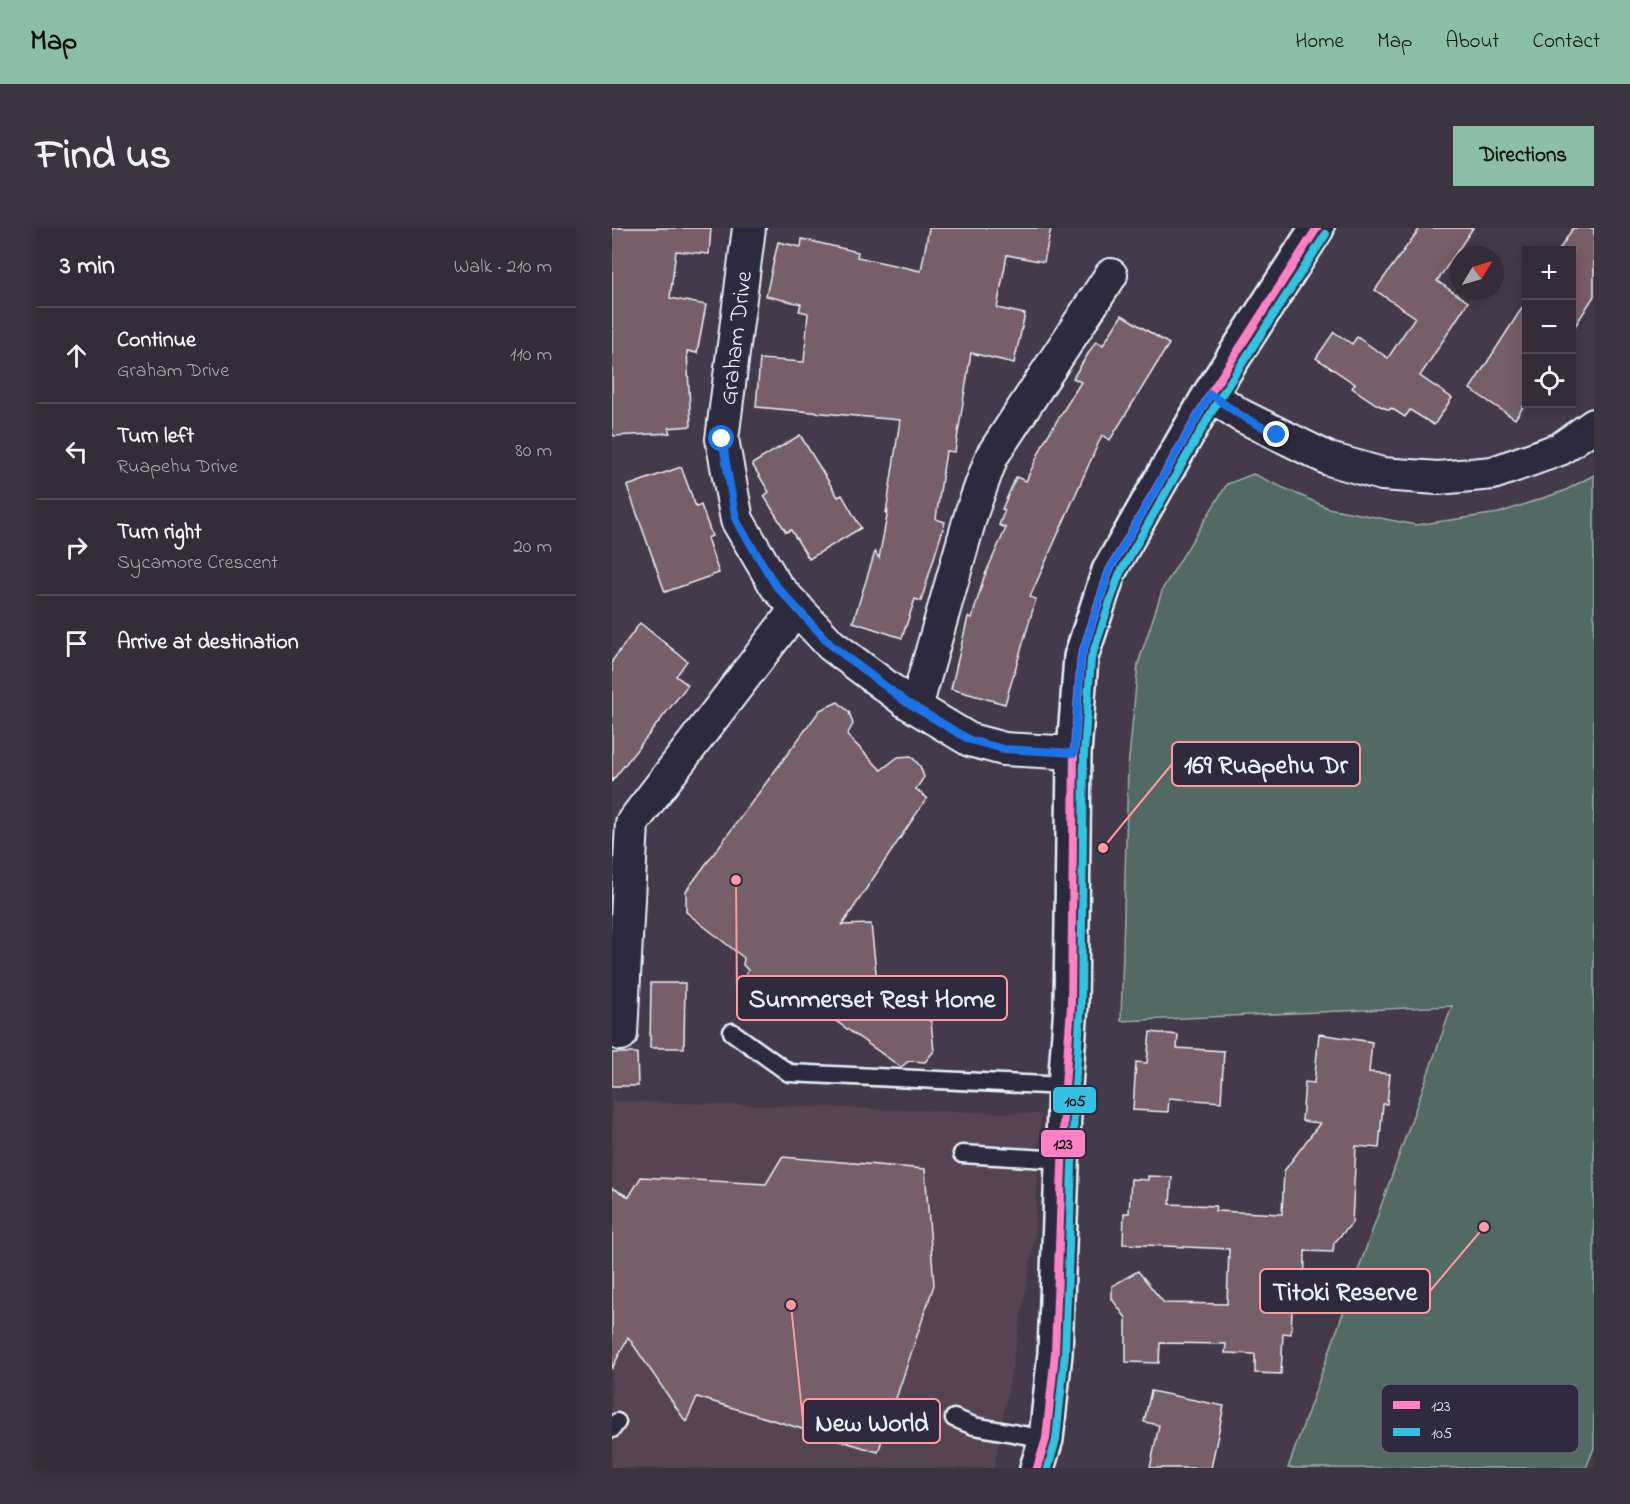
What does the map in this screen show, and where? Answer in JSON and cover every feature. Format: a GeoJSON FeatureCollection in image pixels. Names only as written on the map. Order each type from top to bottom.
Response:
{"type":"FeatureCollection","features":[{"type":"Feature","properties":{"kind":"street","name":"Graham Drive"},"geometry":{"type":"LineString","coordinates":[[749,228],[722,439],[736,520],[776,586],[831,645],[916,707],[970,740],[1004,749],[1074,753]]}},
{"type":"Feature","properties":{"kind":"street"},"geometry":{"type":"LineString","coordinates":[[1041,1454],[1055,1353],[1065,1086],[1071,1006],[1074,753],[1081,657],[1109,571],[1210,394],[1317,228]]}},
{"type":"Feature","properties":{"kind":"street"},"geometry":{"type":"LineString","coordinates":[[916,707],[972,511],[992,456],[1111,275]]}},
{"type":"Feature","properties":{"kind":"street"},"geometry":{"type":"LineString","coordinates":[[1210,394],[1240,415],[1329,459],[1382,474],[1438,478],[1493,473],[1560,449],[1594,425]]}},
{"type":"Feature","properties":{"kind":"street"},"geometry":{"type":"LineString","coordinates":[[621,1034],[632,823],[797,608]]}},
{"type":"Feature","properties":{"kind":"lane"},"geometry":{"type":"LineString","coordinates":[[732,1032],[789,1073],[1065,1086]]}},
{"type":"Feature","properties":{"kind":"lane"},"geometry":{"type":"LineString","coordinates":[[963,1154],[1064,1160]]}},
{"type":"Feature","properties":{"kind":"lane"},"geometry":{"type":"LineString","coordinates":[[954,1418],[1041,1454]]}},
{"type":"Feature","properties":{"kind":"shaded area"},"geometry":{"type":"Polygon","coordinates":[[[612,1101],[1041,1114],[1034,1244],[994,1468],[612,1468],[612,1101]]]}},
{"type":"Feature","properties":{"kind":"green space"},"geometry":{"type":"Polygon","coordinates":[[[1253,474],[1328,508],[1416,525],[1499,513],[1564,491],[1594,475],[1594,1448],[1586,1468],[1288,1468],[1452,1006],[1121,1021],[1128,769],[1138,664],[1163,588],[1227,484],[1253,474]]]}},
{"type":"Feature","properties":{"kind":"building"},"geometry":{"type":"Polygon","coordinates":[[[612,228],[711,228],[709,254],[676,251],[670,298],[706,305],[697,353],[687,351],[691,426],[668,428],[670,433],[614,436],[612,433],[612,228]]]}},
{"type":"Feature","properties":{"kind":"building"},"geometry":{"type":"Polygon","coordinates":[[[929,228],[1051,228],[1044,262],[1007,255],[997,308],[1025,314],[1014,363],[971,353],[955,452],[946,451],[936,519],[945,522],[921,601],[915,599],[902,638],[853,622],[875,552],[879,558],[888,511],[886,513],[900,420],[756,407],[760,359],[804,362],[808,313],[799,311],[801,304],[766,296],[778,242],[801,247],[802,239],[858,252],[857,257],[921,271],[929,228]]]}},
{"type":"Feature","properties":{"kind":"building"},"geometry":{"type":"Polygon","coordinates":[[[1420,228],[1473,228],[1461,246],[1450,246],[1450,262],[1437,281],[1450,290],[1450,300],[1468,302],[1420,376],[1452,398],[1434,425],[1410,410],[1405,417],[1391,408],[1389,410],[1376,404],[1352,388],[1355,384],[1316,358],[1334,332],[1352,344],[1357,337],[1388,358],[1415,317],[1375,290],[1420,228]]]}},
{"type":"Feature","properties":{"kind":"building"},"geometry":{"type":"Polygon","coordinates":[[[1573,228],[1594,228],[1594,296],[1576,325],[1576,246],[1562,246],[1573,228]]]}},
{"type":"Feature","properties":{"kind":"building"},"geometry":{"type":"Polygon","coordinates":[[[1522,308],[1522,408],[1515,419],[1470,389],[1522,308]]]}},
{"type":"Feature","properties":{"kind":"building"},"geometry":{"type":"Polygon","coordinates":[[[1122,315],[1169,344],[1110,440],[1102,435],[1030,597],[1036,599],[1005,704],[951,689],[968,617],[972,618],[984,577],[1006,528],[999,525],[1005,510],[1002,509],[1016,477],[1026,481],[1045,440],[1081,382],[1073,378],[1096,341],[1103,345],[1122,315]]]}},
{"type":"Feature","properties":{"kind":"building"},"geometry":{"type":"Polygon","coordinates":[[[800,435],[838,497],[842,495],[861,528],[809,559],[791,530],[786,532],[764,496],[769,492],[752,464],[800,435]]]}},
{"type":"Feature","properties":{"kind":"building"},"geometry":{"type":"Polygon","coordinates":[[[681,467],[696,507],[701,505],[712,536],[707,538],[719,573],[665,592],[627,486],[681,467]]]}},
{"type":"Feature","properties":{"kind":"building"},"geometry":{"type":"Polygon","coordinates":[[[640,623],[687,661],[676,676],[688,685],[612,781],[612,661],[640,623]]]}},
{"type":"Feature","properties":{"kind":"building"},"geometry":{"type":"Polygon","coordinates":[[[838,702],[849,712],[853,724],[847,735],[881,770],[898,757],[911,756],[920,766],[924,777],[916,789],[927,798],[842,925],[871,924],[877,981],[931,1022],[934,1051],[925,1062],[909,1061],[901,1067],[796,993],[789,1002],[781,995],[772,1006],[742,982],[748,970],[743,965],[744,958],[686,912],[686,891],[820,710],[838,702]]]}},
{"type":"Feature","properties":{"kind":"building"},"geometry":{"type":"Polygon","coordinates":[[[651,983],[685,983],[684,1048],[650,1048],[651,983]]]}},
{"type":"Feature","properties":{"kind":"building"},"geometry":{"type":"Polygon","coordinates":[[[1150,1032],[1178,1035],[1177,1048],[1224,1051],[1221,1102],[1169,1098],[1168,1112],[1133,1110],[1136,1062],[1147,1063],[1150,1032]]]}},
{"type":"Feature","properties":{"kind":"building"},"geometry":{"type":"Polygon","coordinates":[[[1319,1034],[1372,1042],[1369,1072],[1390,1074],[1387,1104],[1383,1104],[1379,1148],[1356,1146],[1352,1223],[1334,1243],[1333,1252],[1305,1251],[1304,1309],[1292,1309],[1291,1334],[1283,1333],[1281,1374],[1255,1373],[1255,1354],[1225,1353],[1226,1344],[1160,1343],[1159,1363],[1126,1362],[1126,1318],[1112,1299],[1112,1286],[1138,1271],[1164,1303],[1227,1304],[1229,1249],[1123,1244],[1124,1213],[1129,1213],[1131,1179],[1148,1180],[1148,1176],[1172,1177],[1170,1204],[1216,1206],[1215,1211],[1282,1214],[1284,1171],[1320,1123],[1302,1121],[1305,1082],[1314,1083],[1319,1034]]]}},
{"type":"Feature","properties":{"kind":"building"},"geometry":{"type":"Polygon","coordinates":[[[612,1053],[637,1053],[638,1086],[612,1086],[612,1053]]]}},
{"type":"Feature","properties":{"kind":"building"},"geometry":{"type":"Polygon","coordinates":[[[782,1157],[925,1169],[934,1285],[878,1452],[697,1397],[686,1422],[628,1337],[612,1369],[612,1188],[629,1197],[641,1177],[766,1184],[782,1157]]]}},
{"type":"Feature","properties":{"kind":"building"},"geometry":{"type":"Polygon","coordinates":[[[1151,1391],[1224,1406],[1211,1468],[1150,1468],[1159,1425],[1144,1422],[1151,1391]]]}},
{"type":"Feature","properties":{"kind":"transit line","name":"123"},"geometry":{"type":"LineString","coordinates":[[1037,1468],[1046,1439],[1055,1353],[1065,1086],[1071,1006],[1074,753],[1081,657],[1109,571],[1210,394],[1317,228]]}},
{"type":"Feature","properties":{"kind":"transit line","name":"105"},"geometry":{"type":"LineString","coordinates":[[1048,1468],[1056,1440],[1065,1353],[1075,1087],[1081,1006],[1084,753],[1091,659],[1119,575],[1219,399],[1326,234]]}},
{"type":"Feature","properties":{"kind":"place","name":"169 Ruapehu Dr"},"geometry":{"type":"Point","coordinates":[1103,848]}},
{"type":"Feature","properties":{"kind":"place","name":"Summerset Rest Home"},"geometry":{"type":"Point","coordinates":[736,880]}},
{"type":"Feature","properties":{"kind":"place","name":"Titoki Reserve"},"geometry":{"type":"Point","coordinates":[1484,1227]}},
{"type":"Feature","properties":{"kind":"place","name":"New World"},"geometry":{"type":"Point","coordinates":[791,1305]}},
{"type":"Feature","properties":{"kind":"route"},"geometry":{"type":"LineString","coordinates":[[722,439],[736,520],[776,586],[831,645],[906,702],[970,740],[1004,749],[1074,753],[1081,657],[1109,571],[1210,394],[1240,415],[1277,435]]}}]}
